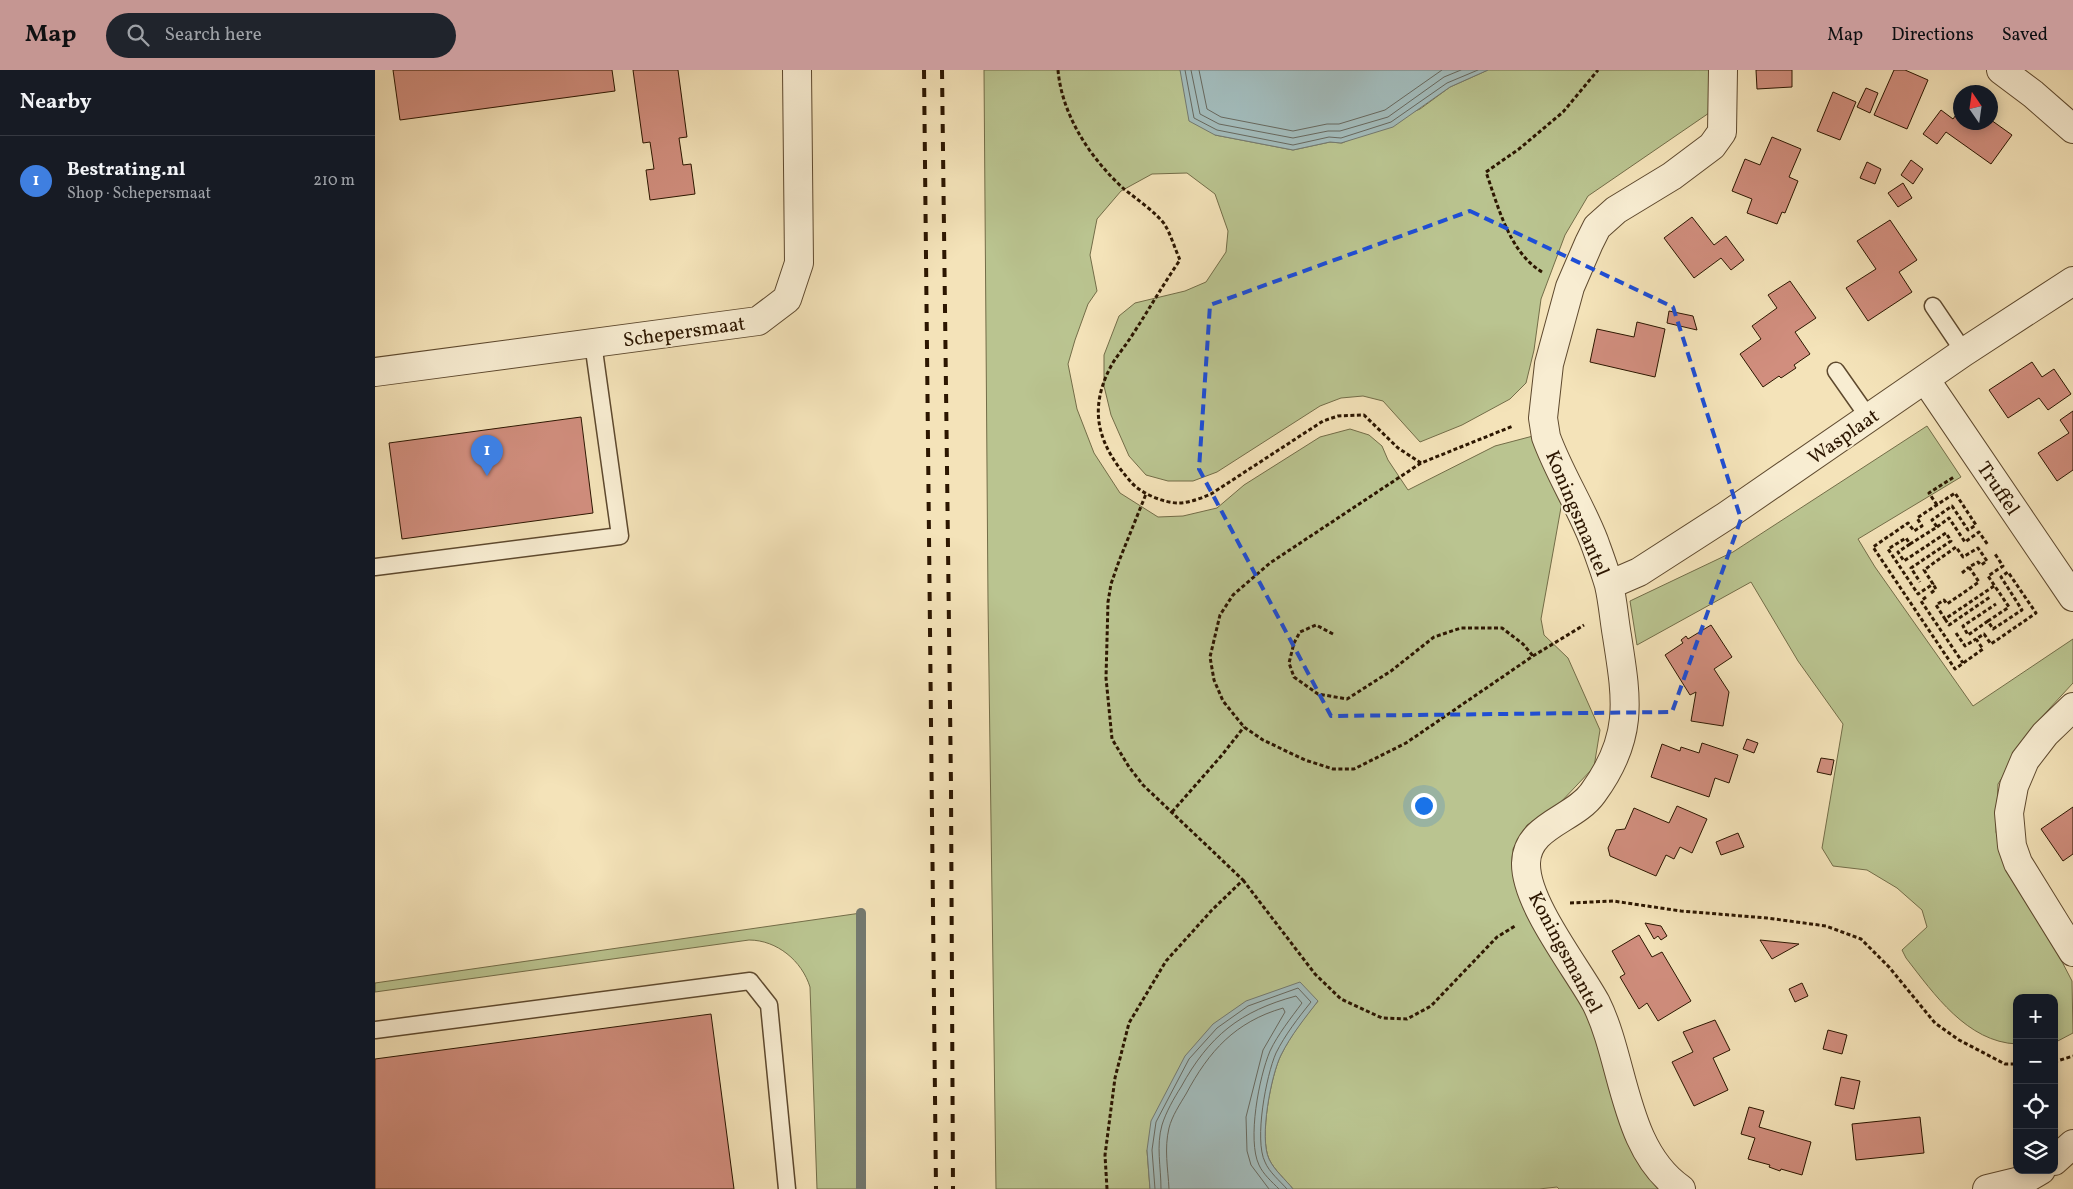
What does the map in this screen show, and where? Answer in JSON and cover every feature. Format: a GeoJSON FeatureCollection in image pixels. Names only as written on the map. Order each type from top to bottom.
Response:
{"type":"FeatureCollection","features":[{"type":"Feature","properties":{"kind":"street","name":"Schepersmaat"},"geometry":{"type":"LineString","coordinates":[[375,372],[758,321],[787,299],[799,262],[797,70]]}},
{"type":"Feature","properties":{"kind":"street","name":"Koningsmantel"},"geometry":{"type":"LineString","coordinates":[[1681,1189],[1673,1183],[1647,1148],[1633,1120],[1607,1029],[1595,1003],[1541,910],[1529,882],[1526,865],[1527,852],[1533,839],[1545,828],[1586,803],[1602,781],[1615,758],[1626,714],[1625,688],[1611,596],[1593,540],[1551,453],[1546,437],[1543,418],[1549,364],[1570,287],[1597,227],[1616,210],[1672,176],[1712,146],[1722,132],[1723,70]]}},
{"type":"Feature","properties":{"kind":"street"},"geometry":{"type":"LineString","coordinates":[[2001,70],[2033,94],[2073,129]]}},
{"type":"Feature","properties":{"kind":"street","name":"Wasplaat"},"geometry":{"type":"LineString","coordinates":[[1611,596],[1639,572],[1726,516],[1964,352],[2073,281]]}},
{"type":"Feature","properties":{"kind":"street","name":"Truffel"},"geometry":{"type":"LineString","coordinates":[[1925,379],[2073,597]]}},
{"type":"Feature","properties":{"kind":"street"},"geometry":{"type":"LineString","coordinates":[[2073,707],[2045,734],[2025,760],[2013,786],[2009,813],[2011,838],[2018,863],[2073,952]]}},
{"type":"Feature","properties":{"kind":"street"},"geometry":{"type":"LineString","coordinates":[[2058,1157],[2073,1144]]}},
{"type":"Feature","properties":{"kind":"street"},"geometry":{"type":"LineString","coordinates":[[1987,1189],[2024,1180],[2034,1174]]}},
{"type":"Feature","properties":{"kind":"lane"},"geometry":{"type":"LineString","coordinates":[[1933,306],[1964,352]]}},
{"type":"Feature","properties":{"kind":"lane"},"geometry":{"type":"LineString","coordinates":[[375,567],[620,536],[593,343]]}},
{"type":"Feature","properties":{"kind":"lane"},"geometry":{"type":"LineString","coordinates":[[1836,372],[1869,418]]}},
{"type":"Feature","properties":{"kind":"lane"},"geometry":{"type":"LineString","coordinates":[[375,1030],[750,981],[769,1005],[787,1189]]}},
{"type":"Feature","properties":{"kind":"path"},"geometry":{"type":"LineString","coordinates":[[1058,70],[1059,80],[1071,117],[1089,150],[1119,184],[1164,223],[1180,260],[1110,368],[1099,400],[1099,425],[1103,443],[1115,464],[1133,486],[1146,494],[1177,503],[1194,501],[1211,494],[1323,421],[1338,416],[1364,415],[1398,448],[1421,463]]}},
{"type":"Feature","properties":{"kind":"path"},"geometry":{"type":"LineString","coordinates":[[1570,287],[1540,271],[1518,250],[1486,172],[1519,149],[1563,112],[1598,70]]}},
{"type":"Feature","properties":{"kind":"path"},"geometry":{"type":"LineString","coordinates":[[1543,418],[1490,434],[1421,463],[1270,562],[1233,595],[1220,615],[1210,657],[1214,680],[1223,701],[1244,727],[1263,740],[1305,760],[1333,769],[1354,769],[1406,742],[1533,656],[1611,596]]}},
{"type":"Feature","properties":{"kind":"path"},"geometry":{"type":"LineString","coordinates":[[1937,505],[1929,493],[1980,460]]}},
{"type":"Feature","properties":{"kind":"path"},"geometry":{"type":"LineString","coordinates":[[1937,527],[1932,520],[1952,506],[1968,530],[1976,525],[1955,493],[1917,518],[1922,526],[1914,531],[1908,523],[1873,547],[1955,668],[1983,649],[1976,639]]}},
{"type":"Feature","properties":{"kind":"path"},"geometry":{"type":"LineString","coordinates":[[1146,494],[1111,584],[1106,678],[1113,740],[1129,767],[1143,785],[1243,880],[1315,974],[1341,1000],[1382,1018],[1407,1019],[1431,1006],[1497,937],[1541,910],[1570,903],[1613,901],[1681,911],[1767,918],[1826,926],[1861,939],[1889,967],[1935,1023],[1959,1040],[2005,1064],[2013,1064]]}},
{"type":"Feature","properties":{"kind":"path"},"geometry":{"type":"LineString","coordinates":[[1920,582],[1911,568],[1951,541],[1946,533],[1904,561],[1898,552],[1949,518],[1965,542],[1979,532],[1988,544]]}},
{"type":"Feature","properties":{"kind":"path"},"geometry":{"type":"LineString","coordinates":[[1910,544],[1906,538],[1888,549],[1918,594],[1933,584]]}},
{"type":"Feature","properties":{"kind":"path"},"geometry":{"type":"LineString","coordinates":[[1931,593],[1937,589],[1923,570],[1956,547],[1963,557],[1978,548],[1987,561],[1981,565],[1978,562],[1962,572]]}},
{"type":"Feature","properties":{"kind":"path"},"geometry":{"type":"LineString","coordinates":[[1995,554],[2003,566],[1988,576],[2009,607],[1968,635],[1963,626],[1996,604]]}},
{"type":"Feature","properties":{"kind":"path"},"geometry":{"type":"LineString","coordinates":[[1969,567],[1979,582],[1947,604],[1944,600],[1936,605],[1949,625],[1991,597]]}},
{"type":"Feature","properties":{"kind":"path"},"geometry":{"type":"LineString","coordinates":[[1956,633],[1965,646],[1984,634],[1991,644],[2036,613],[2008,572],[2001,577],[2022,610],[1993,629],[1988,621]]}},
{"type":"Feature","properties":{"kind":"path"},"geometry":{"type":"LineString","coordinates":[[1945,619],[1994,586]]}},
{"type":"Feature","properties":{"kind":"path"},"geometry":{"type":"LineString","coordinates":[[1926,597],[1921,601],[1963,663]]}},
{"type":"Feature","properties":{"kind":"path"},"geometry":{"type":"LineString","coordinates":[[1333,634],[1316,625],[1300,632],[1294,643],[1289,663],[1294,677],[1318,694],[1347,699],[1391,671],[1434,637],[1461,628],[1501,628],[1523,644],[1533,656]]}},
{"type":"Feature","properties":{"kind":"path"},"geometry":{"type":"LineString","coordinates":[[1172,812],[1244,727]]}},
{"type":"Feature","properties":{"kind":"path"},"geometry":{"type":"LineString","coordinates":[[1107,1189],[1105,1155],[1115,1078],[1129,1023],[1166,961],[1212,910],[1243,880]]}},
{"type":"Feature","properties":{"kind":"path"},"geometry":{"type":"LineString","coordinates":[[2058,1061],[2073,1056]]}},
{"type":"Feature","properties":{"kind":"highlighted area"},"geometry":{"type":"Polygon","coordinates":[[[1470,211],[1673,307],[1741,519],[1672,712],[1331,716],[1199,469],[1210,305],[1470,211]]]}},
{"type":"Feature","properties":{"kind":"green space"},"geometry":{"type":"Polygon","coordinates":[[[984,70],[1180,70],[1215,135],[1293,150],[1330,142],[1342,143],[1420,109],[1450,87],[1488,70],[1709,70],[1711,100],[1709,113],[1588,196],[1565,235],[1541,299],[1534,350],[1526,383],[1510,399],[1462,425],[1420,442],[1383,401],[1363,396],[1341,398],[1320,406],[1217,472],[1193,481],[1168,481],[1146,475],[1129,456],[1111,415],[1104,386],[1104,355],[1119,316],[1135,303],[1185,291],[1206,282],[1226,252],[1228,231],[1215,194],[1187,173],[1152,174],[1121,191],[1097,219],[1090,255],[1097,291],[1088,304],[1068,364],[1077,409],[1094,453],[1120,493],[1158,517],[1183,516],[1217,508],[1244,485],[1320,437],[1350,429],[1369,435],[1382,446],[1388,460],[1408,490],[1495,446],[1533,436],[1562,502],[1541,619],[1544,635],[1568,658],[1600,730],[1594,767],[1559,804],[1527,825],[1513,849],[1517,889],[1583,1006],[1606,1066],[1661,1189],[1559,1189],[1557,1187],[1539,1189],[1293,1189],[1269,1159],[1265,1137],[1267,1107],[1273,1077],[1281,1055],[1298,1027],[1318,1001],[1147,1150],[1150,1189],[996,1189],[988,602],[984,70]]]}},
{"type":"Feature","properties":{"kind":"green space"},"geometry":{"type":"Polygon","coordinates":[[[1927,426],[1961,477],[1858,539],[1875,567],[1973,706],[2073,639],[2073,683],[2038,721],[1998,784],[1996,832],[2007,872],[2058,954],[2072,981],[2073,1033],[2058,1041],[2058,994],[2013,994],[2013,1043],[1983,1035],[1967,1025],[1940,1001],[1906,958],[1902,950],[1927,927],[1922,910],[1897,888],[1867,870],[1833,866],[1822,848],[1843,724],[1798,661],[1751,582],[1637,645],[1630,601],[1733,552],[1927,426]]]}},
{"type":"Feature","properties":{"kind":"green space"},"geometry":{"type":"Polygon","coordinates":[[[861,913],[861,1189],[817,1189],[810,987],[795,961],[778,948],[769,944],[749,940],[375,992],[375,983],[861,913]]]}},
{"type":"Feature","properties":{"kind":"water"},"geometry":{"type":"Polygon","coordinates":[[[1180,70],[1488,70],[1450,87],[1393,127],[1341,143],[1330,142],[1293,150],[1215,135],[1189,121],[1180,70]]]}},
{"type":"Feature","properties":{"kind":"water"},"geometry":{"type":"Polygon","coordinates":[[[1300,982],[1318,1001],[1298,1027],[1277,1064],[1267,1107],[1265,1137],[1266,1149],[1271,1163],[1293,1189],[1150,1189],[1147,1150],[1151,1121],[1185,1056],[1213,1024],[1246,1001],[1300,982]]]}},
{"type":"Feature","properties":{"kind":"building"},"geometry":{"type":"Polygon","coordinates":[[[393,70],[612,70],[615,91],[400,120],[393,70]]]}},
{"type":"Feature","properties":{"kind":"building"},"geometry":{"type":"Polygon","coordinates":[[[633,70],[678,70],[687,137],[679,138],[683,165],[691,164],[695,194],[650,200],[646,170],[654,169],[650,142],[643,143],[633,70]]]}},
{"type":"Feature","properties":{"kind":"building"},"geometry":{"type":"Polygon","coordinates":[[[1756,70],[1792,70],[1792,87],[1757,89],[1756,70]]]}},
{"type":"Feature","properties":{"kind":"building"},"geometry":{"type":"Polygon","coordinates":[[[1894,70],[1905,70],[1928,80],[1907,129],[1874,115],[1894,70]]]}},
{"type":"Feature","properties":{"kind":"building"},"geometry":{"type":"Polygon","coordinates":[[[1866,88],[1878,93],[1870,113],[1857,107],[1866,88]]]}},
{"type":"Feature","properties":{"kind":"building"},"geometry":{"type":"Polygon","coordinates":[[[1833,92],[1856,102],[1840,140],[1817,131],[1833,92]]]}},
{"type":"Feature","properties":{"kind":"building"},"geometry":{"type":"Polygon","coordinates":[[[1941,110],[1953,119],[1953,130],[1998,130],[1998,125],[2012,135],[1991,164],[1946,132],[1937,144],[1923,134],[1941,110]]]}},
{"type":"Feature","properties":{"kind":"building"},"geometry":{"type":"Polygon","coordinates":[[[1772,137],[1801,149],[1789,177],[1798,181],[1785,213],[1782,212],[1777,224],[1747,213],[1752,199],[1732,191],[1745,159],[1760,165],[1772,137]]]}},
{"type":"Feature","properties":{"kind":"building"},"geometry":{"type":"Polygon","coordinates":[[[1911,160],[1923,169],[1913,184],[1901,175],[1911,160]]]}},
{"type":"Feature","properties":{"kind":"building"},"geometry":{"type":"Polygon","coordinates":[[[1867,162],[1881,169],[1875,184],[1860,178],[1867,162]]]}},
{"type":"Feature","properties":{"kind":"building"},"geometry":{"type":"Polygon","coordinates":[[[1903,183],[1912,198],[1898,207],[1888,193],[1903,183]]]}},
{"type":"Feature","properties":{"kind":"building"},"geometry":{"type":"Polygon","coordinates":[[[1692,217],[1714,245],[1726,236],[1744,260],[1731,270],[1721,258],[1694,278],[1664,238],[1692,217]]]}},
{"type":"Feature","properties":{"kind":"building"},"geometry":{"type":"Polygon","coordinates":[[[1890,220],[1917,260],[1899,272],[1912,292],[1868,321],[1846,288],[1876,269],[1857,241],[1890,220]]]}},
{"type":"Feature","properties":{"kind":"building"},"geometry":{"type":"Polygon","coordinates":[[[1790,281],[1816,318],[1795,332],[1810,354],[1794,365],[1796,368],[1781,378],[1779,376],[1763,387],[1740,354],[1761,339],[1752,326],[1777,308],[1768,295],[1790,281]]]}},
{"type":"Feature","properties":{"kind":"building"},"geometry":{"type":"Polygon","coordinates":[[[1669,311],[1693,316],[1697,330],[1667,323],[1669,311]]]}},
{"type":"Feature","properties":{"kind":"building"},"geometry":{"type":"Polygon","coordinates":[[[1637,322],[1665,329],[1655,377],[1590,362],[1597,329],[1634,337],[1637,322]]]}},
{"type":"Feature","properties":{"kind":"building"},"geometry":{"type":"Polygon","coordinates":[[[2032,362],[2042,377],[2054,369],[2071,394],[2048,410],[2039,398],[2008,418],[1989,390],[2032,362]]]}},
{"type":"Feature","properties":{"kind":"building"},"geometry":{"type":"Polygon","coordinates":[[[2073,411],[2073,470],[2057,481],[2038,453],[2069,433],[2060,420],[2073,411]]]}},
{"type":"Feature","properties":{"kind":"building"},"geometry":{"type":"Polygon","coordinates":[[[581,417],[593,513],[402,539],[389,443],[581,417]]]}},
{"type":"Feature","properties":{"kind":"building"},"geometry":{"type":"Polygon","coordinates":[[[1711,625],[1732,657],[1714,669],[1729,692],[1723,726],[1691,721],[1696,692],[1690,695],[1665,655],[1683,643],[1681,640],[1686,636],[1688,639],[1711,625]]]}},
{"type":"Feature","properties":{"kind":"building"},"geometry":{"type":"Polygon","coordinates":[[[1747,739],[1758,743],[1754,753],[1743,749],[1747,739]]]}},
{"type":"Feature","properties":{"kind":"building"},"geometry":{"type":"Polygon","coordinates":[[[1702,743],[1738,755],[1729,783],[1715,778],[1709,797],[1651,777],[1662,744],[1680,751],[1681,747],[1699,753],[1702,743]]]}},
{"type":"Feature","properties":{"kind":"building"},"geometry":{"type":"Polygon","coordinates":[[[1821,758],[1834,760],[1831,775],[1817,772],[1821,758]]]}},
{"type":"Feature","properties":{"kind":"building"},"geometry":{"type":"Polygon","coordinates":[[[1677,806],[1707,819],[1692,853],[1680,847],[1674,859],[1666,855],[1656,876],[1610,856],[1608,848],[1616,830],[1625,829],[1634,808],[1669,823],[1677,806]]]}},
{"type":"Feature","properties":{"kind":"building"},"geometry":{"type":"Polygon","coordinates":[[[2073,807],[2073,854],[2063,861],[2041,829],[2073,807]]]}},
{"type":"Feature","properties":{"kind":"building"},"geometry":{"type":"Polygon","coordinates":[[[1738,833],[1744,847],[1721,855],[1716,842],[1738,833]]]}},
{"type":"Feature","properties":{"kind":"building"},"geometry":{"type":"Polygon","coordinates":[[[1645,923],[1661,926],[1667,936],[1661,940],[1658,936],[1654,939],[1645,923]]]}},
{"type":"Feature","properties":{"kind":"building"},"geometry":{"type":"Polygon","coordinates":[[[1639,935],[1652,957],[1662,952],[1691,1001],[1658,1021],[1647,1003],[1639,1009],[1620,977],[1625,974],[1612,951],[1639,935]]]}},
{"type":"Feature","properties":{"kind":"building"},"geometry":{"type":"Polygon","coordinates":[[[1760,940],[1799,944],[1772,959],[1760,940]]]}},
{"type":"Feature","properties":{"kind":"building"},"geometry":{"type":"Polygon","coordinates":[[[1802,983],[1808,996],[1795,1002],[1789,989],[1802,983]]]}},
{"type":"Feature","properties":{"kind":"building"},"geometry":{"type":"Polygon","coordinates":[[[711,1014],[734,1189],[375,1189],[375,1059],[711,1014]]]}},
{"type":"Feature","properties":{"kind":"building"},"geometry":{"type":"Polygon","coordinates":[[[1715,1020],[1730,1050],[1713,1058],[1728,1090],[1694,1106],[1672,1062],[1693,1052],[1683,1032],[1715,1020]]]}},
{"type":"Feature","properties":{"kind":"building"},"geometry":{"type":"Polygon","coordinates":[[[1828,1030],[1847,1035],[1842,1054],[1823,1049],[1828,1030]]]}},
{"type":"Feature","properties":{"kind":"building"},"geometry":{"type":"Polygon","coordinates":[[[1841,1077],[1860,1081],[1854,1109],[1835,1105],[1841,1077]]]}},
{"type":"Feature","properties":{"kind":"building"},"geometry":{"type":"Polygon","coordinates":[[[1749,1107],[1764,1111],[1759,1127],[1811,1142],[1802,1175],[1781,1169],[1780,1171],[1769,1167],[1770,1165],[1748,1159],[1755,1138],[1741,1134],[1749,1107]]]}},
{"type":"Feature","properties":{"kind":"building"},"geometry":{"type":"Polygon","coordinates":[[[1920,1117],[1924,1153],[1856,1160],[1852,1124],[1920,1117]]]}},
{"type":"Feature","properties":{"kind":"waterway"},"geometry":{"type":"LineString","coordinates":[[861,913],[861,1189]]}},
{"type":"Feature","properties":{"kind":"railway"},"geometry":{"type":"LineString","coordinates":[[924,70],[936,1189]]}},
{"type":"Feature","properties":{"kind":"railway"},"geometry":{"type":"LineString","coordinates":[[942,70],[951,786],[953,1189]]}},
{"type":"Feature","properties":{"kind":"place","name":"Bestrating.nl"},"geometry":{"type":"Point","coordinates":[487,476]}}]}
